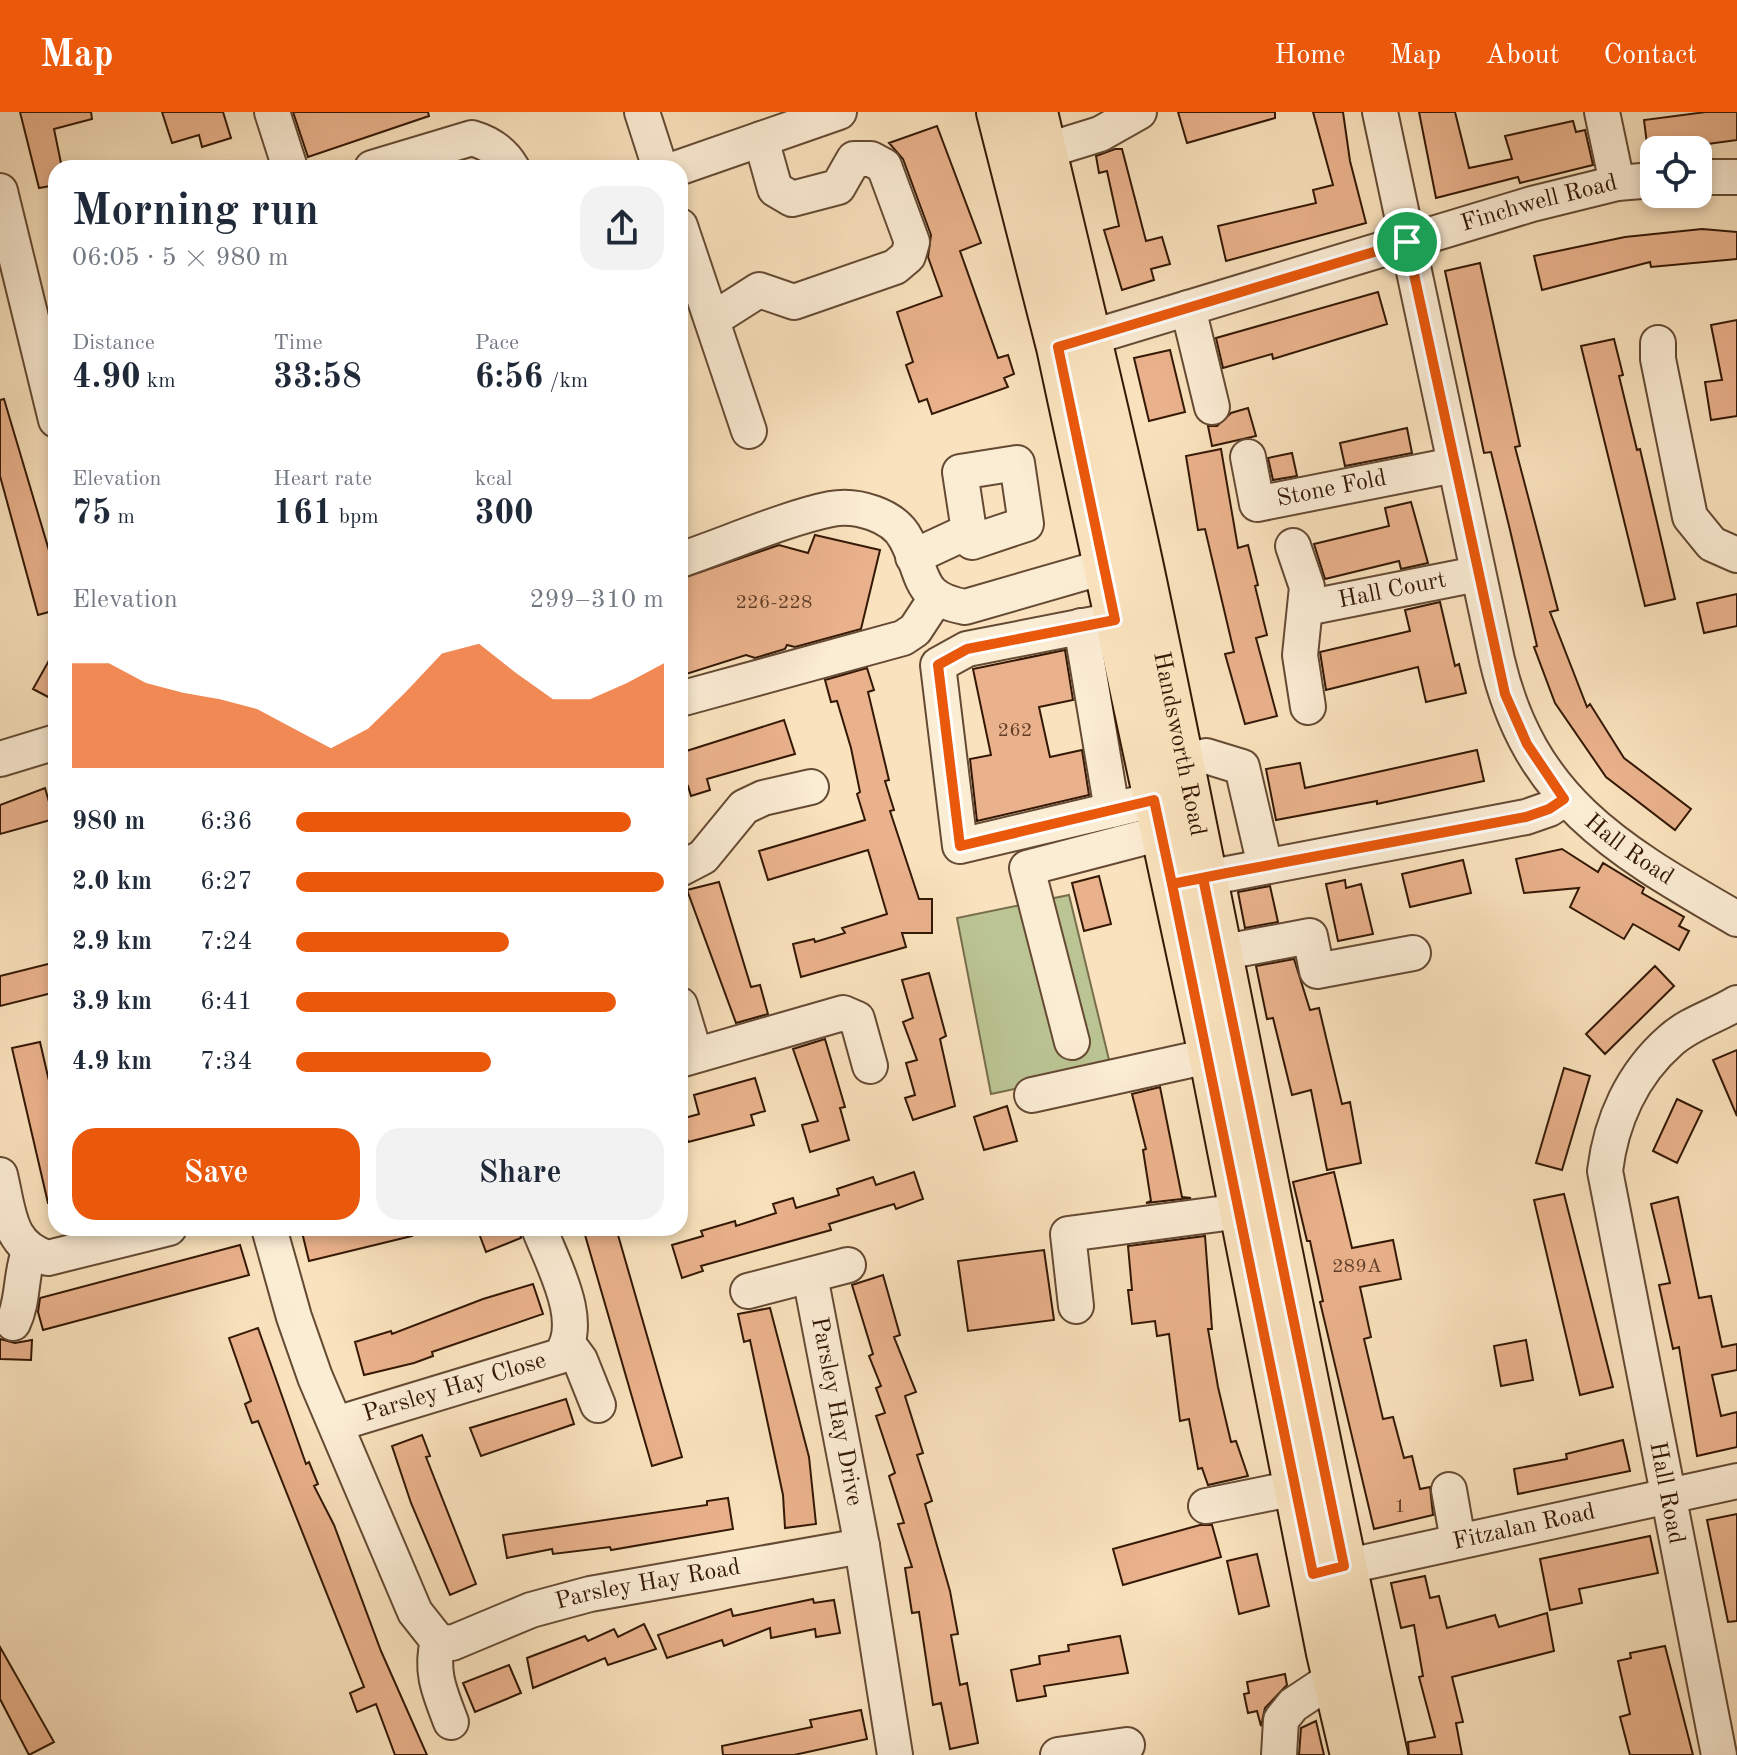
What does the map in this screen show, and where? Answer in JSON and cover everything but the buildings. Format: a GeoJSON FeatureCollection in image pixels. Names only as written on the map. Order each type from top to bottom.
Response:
{"type":"FeatureCollection","features":[{"type":"Feature","properties":{"kind":"main road","name":"Handsworth Road"},"geometry":{"type":"LineString","coordinates":[[998,112],[1074,342]]}},
{"type":"Feature","properties":{"kind":"main road","name":"Handsworth Road"},"geometry":{"type":"LineString","coordinates":[[1040,131],[1074,342],[1122,562],[1181,763],[1188,881],[1216,1036],[1355,1696],[1352,1755]]}},
{"type":"Feature","properties":{"kind":"main road","name":"Handsworth Road"},"geometry":{"type":"LineString","coordinates":[[1122,562],[1098,623],[1158,817],[1219,953],[1216,1036],[1241,1211],[1295,1488],[1328,1570]]}},
{"type":"Feature","properties":{"kind":"main road","name":"Handsworth Road"},"geometry":{"type":"LineString","coordinates":[[1355,1696],[1386,1755]]}},
{"type":"Feature","properties":{"kind":"street"},"geometry":{"type":"LineString","coordinates":[[272,112],[287,160]]}},
{"type":"Feature","properties":{"kind":"street"},"geometry":{"type":"LineString","coordinates":[[642,112],[657,160]]}},
{"type":"Feature","properties":{"kind":"street"},"geometry":{"type":"LineString","coordinates":[[688,165],[839,112]]}},
{"type":"Feature","properties":{"kind":"street"},"geometry":{"type":"LineString","coordinates":[[1040,131],[1100,134],[1139,112]]}},
{"type":"Feature","properties":{"kind":"street","name":"Hall Road"},"geometry":{"type":"LineString","coordinates":[[1380,112],[1477,574],[1505,694],[1527,744],[1564,799],[1630,855],[1736,916]]}},
{"type":"Feature","properties":{"kind":"street"},"geometry":{"type":"LineString","coordinates":[[1602,112],[1617,183]]}},
{"type":"Feature","properties":{"kind":"street"},"geometry":{"type":"LineString","coordinates":[[399,160],[472,138],[496,150],[505,160]]}},
{"type":"Feature","properties":{"kind":"street"},"geometry":{"type":"LineString","coordinates":[[712,320],[759,290],[794,302],[895,267],[908,256],[912,242],[884,166],[871,159],[854,159],[838,187],[792,199],[775,189],[761,139]]}},
{"type":"Feature","properties":{"kind":"street"},"geometry":{"type":"LineString","coordinates":[[1712,177],[1737,177]]}},
{"type":"Feature","properties":{"kind":"street","name":"Finchwell Road"},"geometry":{"type":"LineString","coordinates":[[1074,342],[1407,242],[1617,183],[1640,181]]}},
{"type":"Feature","properties":{"kind":"street"},"geometry":{"type":"LineString","coordinates":[[0,191],[48,387]]}},
{"type":"Feature","properties":{"kind":"street"},"geometry":{"type":"LineString","coordinates":[[688,250],[749,431]]}},
{"type":"Feature","properties":{"kind":"street"},"geometry":{"type":"LineString","coordinates":[[1188,308],[1212,407]]}},
{"type":"Feature","properties":{"kind":"street"},"geometry":{"type":"LineString","coordinates":[[1658,343],[1690,517],[1712,544],[1737,555]]}},
{"type":"Feature","properties":{"kind":"street","name":"Stone Fold"},"geometry":{"type":"LineString","coordinates":[[1248,457],[1257,504],[1454,465]]}},
{"type":"Feature","properties":{"kind":"street"},"geometry":{"type":"LineString","coordinates":[[688,557],[832,509],[875,513],[892,523],[906,537],[927,591],[936,598],[965,607],[1122,562]]}},
{"type":"Feature","properties":{"kind":"street"},"geometry":{"type":"LineString","coordinates":[[913,557],[969,531]]}},
{"type":"Feature","properties":{"kind":"street","name":"Hall Court"},"geometry":{"type":"LineString","coordinates":[[1293,546],[1307,587],[1300,655],[1308,707]]}},
{"type":"Feature","properties":{"kind":"street","name":"Hall Court"},"geometry":{"type":"LineString","coordinates":[[1306,608],[1477,574]]}},
{"type":"Feature","properties":{"kind":"street"},"geometry":{"type":"LineString","coordinates":[[688,697],[903,638],[915,630],[936,598]]}},
{"type":"Feature","properties":{"kind":"street"},"geometry":{"type":"LineString","coordinates":[[1112,810],[1098,623],[967,649],[938,665],[960,846],[1112,810],[1158,817]]}},
{"type":"Feature","properties":{"kind":"street"},"geometry":{"type":"LineString","coordinates":[[0,759],[48,744]]}},
{"type":"Feature","properties":{"kind":"street"},"geometry":{"type":"LineString","coordinates":[[1181,763],[1206,756],[1242,767],[1265,866]]}},
{"type":"Feature","properties":{"kind":"street"},"geometry":{"type":"LineString","coordinates":[[688,865],[703,857],[744,807],[763,798],[811,787]]}},
{"type":"Feature","properties":{"kind":"street"},"geometry":{"type":"LineString","coordinates":[[1188,881],[1526,817],[1549,809],[1564,799]]}},
{"type":"Feature","properties":{"kind":"street"},"geometry":{"type":"LineString","coordinates":[[1072,1042],[1027,868],[1158,817]]}},
{"type":"Feature","properties":{"kind":"street"},"geometry":{"type":"LineString","coordinates":[[1219,953],[1310,936],[1317,971],[1413,953]]}},
{"type":"Feature","properties":{"kind":"street","name":"Hall Road"},"geometry":{"type":"LineString","coordinates":[[1719,1755],[1609,1205],[1605,1171],[1609,1137],[1621,1106],[1644,1069],[1672,1039],[1737,1003]]}},
{"type":"Feature","properties":{"kind":"street"},"geometry":{"type":"LineString","coordinates":[[688,1058],[843,1013],[857,1019],[870,1066]]}},
{"type":"Feature","properties":{"kind":"street"},"geometry":{"type":"LineString","coordinates":[[1032,1095],[1216,1036]]}},
{"type":"Feature","properties":{"kind":"street"},"geometry":{"type":"LineString","coordinates":[[0,1175],[15,1234],[29,1252],[48,1258],[137,1236]]}},
{"type":"Feature","properties":{"kind":"street"},"geometry":{"type":"LineString","coordinates":[[1076,1306],[1068,1234],[1241,1211]]}},
{"type":"Feature","properties":{"kind":"street"},"geometry":{"type":"LineString","coordinates":[[271,1236],[294,1317],[336,1424],[415,1612],[438,1641],[433,1661],[435,1680],[451,1722]]}},
{"type":"Feature","properties":{"kind":"street","name":"Parsley Hay Close"},"geometry":{"type":"LineString","coordinates":[[336,1424],[560,1356],[569,1345],[572,1327],[542,1236]]}},
{"type":"Feature","properties":{"kind":"street"},"geometry":{"type":"LineString","coordinates":[[13,1323],[20,1309],[20,1274],[29,1252]]}},
{"type":"Feature","properties":{"kind":"street"},"geometry":{"type":"LineString","coordinates":[[748,1291],[848,1265]]}},
{"type":"Feature","properties":{"kind":"street","name":"Parsley Hay Drive"},"geometry":{"type":"LineString","coordinates":[[810,1276],[862,1546],[895,1755]]}},
{"type":"Feature","properties":{"kind":"street","name":"Parsley Hay Close"},"geometry":{"type":"LineString","coordinates":[[569,1345],[580,1360],[598,1405]]}},
{"type":"Feature","properties":{"kind":"street","name":"Fitzalan Road"},"geometry":{"type":"LineString","coordinates":[[1328,1570],[1737,1481]]}},
{"type":"Feature","properties":{"kind":"street"},"geometry":{"type":"LineString","coordinates":[[1206,1506],[1295,1488]]}},
{"type":"Feature","properties":{"kind":"street"},"geometry":{"type":"LineString","coordinates":[[1449,1490],[1458,1541]]}},
{"type":"Feature","properties":{"kind":"street","name":"Parsley Hay Road"},"geometry":{"type":"LineString","coordinates":[[438,1641],[452,1643],[531,1610],[590,1594],[862,1546]]}},
{"type":"Feature","properties":{"kind":"street"},"geometry":{"type":"LineString","coordinates":[[1279,1755],[1281,1720],[1293,1705],[1320,1687],[1355,1696]]}},
{"type":"Feature","properties":{"kind":"street"},"geometry":{"type":"LineString","coordinates":[[1058,1755],[1127,1745]]}},
{"type":"Feature","properties":{"kind":"green space"},"geometry":{"type":"Polygon","coordinates":[[[1069,895],[1111,1068],[991,1094],[957,918],[1069,895]]]}},
{"type":"Feature","properties":{"kind":"route"},"geometry":{"type":"LineString","coordinates":[[1407,242],[1058,347],[1115,620],[967,649],[938,665],[960,846],[1154,800],[1172,884],[1203,878],[1344,1566],[1313,1574],[1249,1265],[1213,1069],[1172,884],[1227,873],[1526,817],[1549,809],[1564,799],[1527,744],[1505,694],[1407,242]]}}]}
